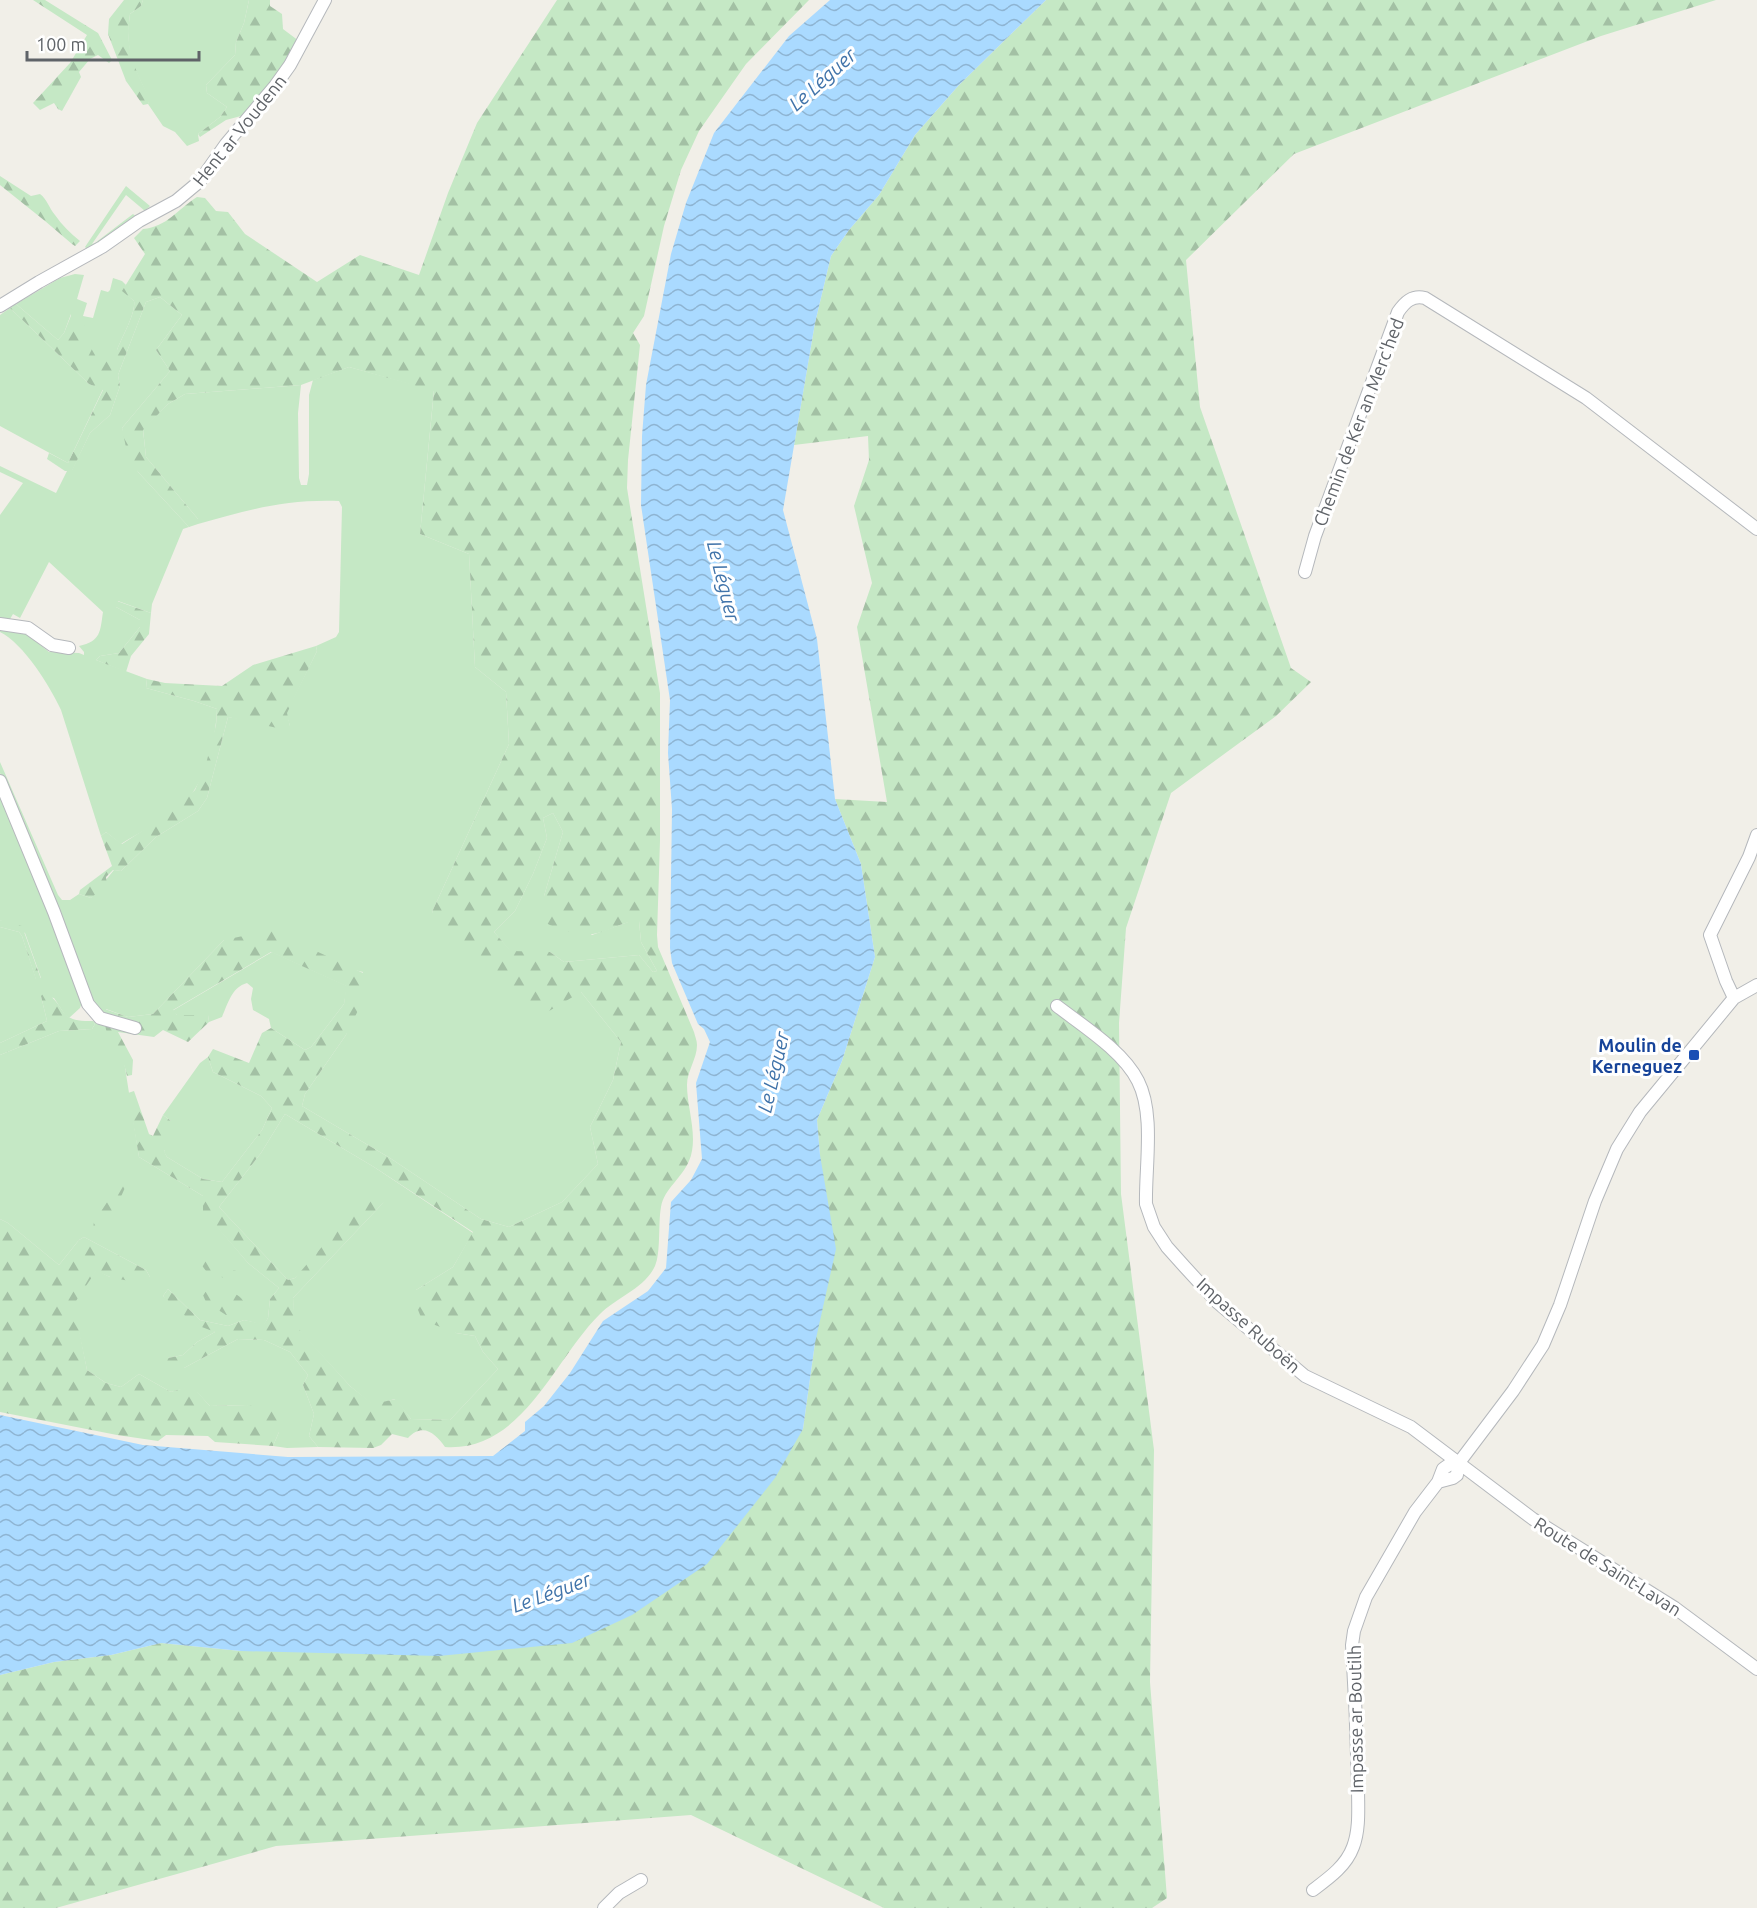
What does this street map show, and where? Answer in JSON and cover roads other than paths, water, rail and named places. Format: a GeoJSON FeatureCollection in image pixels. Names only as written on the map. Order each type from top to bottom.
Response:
{"type":"FeatureCollection","features":[{"type":"Feature","properties":{"kind":"street","name":"Hent ar Voudenn"},"geometry":{"type":"LineString","coordinates":[[0,306],[176,201],[200,181],[226,144],[276,86],[325,0]]}},
{"type":"Feature","properties":{"kind":"street","name":"Chemin de Ker an Merc'hed"},"geometry":{"type":"LineString","coordinates":[[1305,572],[1315,536],[1398,312],[1404,303],[1419,296],[1479,330],[1586,398],[1757,529]]}},
{"type":"Feature","properties":{"kind":"street"},"geometry":{"type":"LineString","coordinates":[[0,624],[28,628],[52,645],[69,648]]}},
{"type":"Feature","properties":{"kind":"street"},"geometry":{"type":"LineString","coordinates":[[0,781],[54,912],[88,1005],[100,1018],[135,1028]]}},
{"type":"Feature","properties":{"kind":"street"},"geometry":{"type":"LineString","coordinates":[[1734,998],[1710,936],[1749,857],[1757,835]]}},
{"type":"Feature","properties":{"kind":"street"},"geometry":{"type":"LineString","coordinates":[[1458,1464],[1513,1391],[1543,1345],[1560,1305],[1595,1201],[1617,1149],[1640,1112],[1734,998],[1757,985]]}},
{"type":"Feature","properties":{"kind":"street","name":"Impasse Ruboën"},"geometry":{"type":"LineString","coordinates":[[1057,1006],[1113,1051],[1137,1080],[1146,1108],[1146,1204],[1154,1227],[1167,1247],[1218,1303],[1305,1376],[1411,1427],[1458,1464]]}},
{"type":"Feature","properties":{"kind":"street","name":"Impasse ar Boutilh"},"geometry":{"type":"LineString","coordinates":[[1313,1890],[1333,1875],[1348,1858],[1358,1828],[1358,1757],[1352,1645],[1354,1631],[1366,1598],[1416,1512],[1438,1482],[1457,1475],[1458,1464]]}},
{"type":"Feature","properties":{"kind":"street","name":"Route de Saint-Lavan"},"geometry":{"type":"LineString","coordinates":[[1458,1464],[1533,1519],[1675,1608],[1757,1669]]}},
{"type":"Feature","properties":{"kind":"street"},"geometry":{"type":"LineString","coordinates":[[604,1908],[620,1893],[641,1880]]}},
{"type":"Feature","properties":{"kind":"water","name":"Le Léguer"},"geometry":{"type":"Polygon","coordinates":[[[830,0],[1046,0],[959,85],[915,135],[879,195],[849,230],[831,256],[815,323],[783,510],[817,639],[835,799],[861,864],[875,957],[842,1061],[817,1120],[820,1155],[836,1249],[815,1343],[803,1429],[775,1478],[707,1564],[632,1615],[572,1643],[439,1656],[241,1651],[161,1643],[111,1655],[54,1662],[0,1675],[0,1415],[143,1445],[288,1457],[493,1456],[525,1431],[525,1422],[544,1406],[570,1373],[603,1321],[648,1291],[666,1268],[671,1202],[691,1180],[702,1159],[696,1083],[710,1042],[704,1029],[698,1024],[672,963],[670,948],[672,809],[668,753],[670,700],[641,505],[642,436],[646,385],[671,254],[686,203],[714,133],[789,36],[830,0]]]}},
{"type":"Feature","properties":{"kind":"place","name":"Moulin de Kerneguez"},"geometry":{"type":"Point","coordinates":[1694,1055]}}]}
